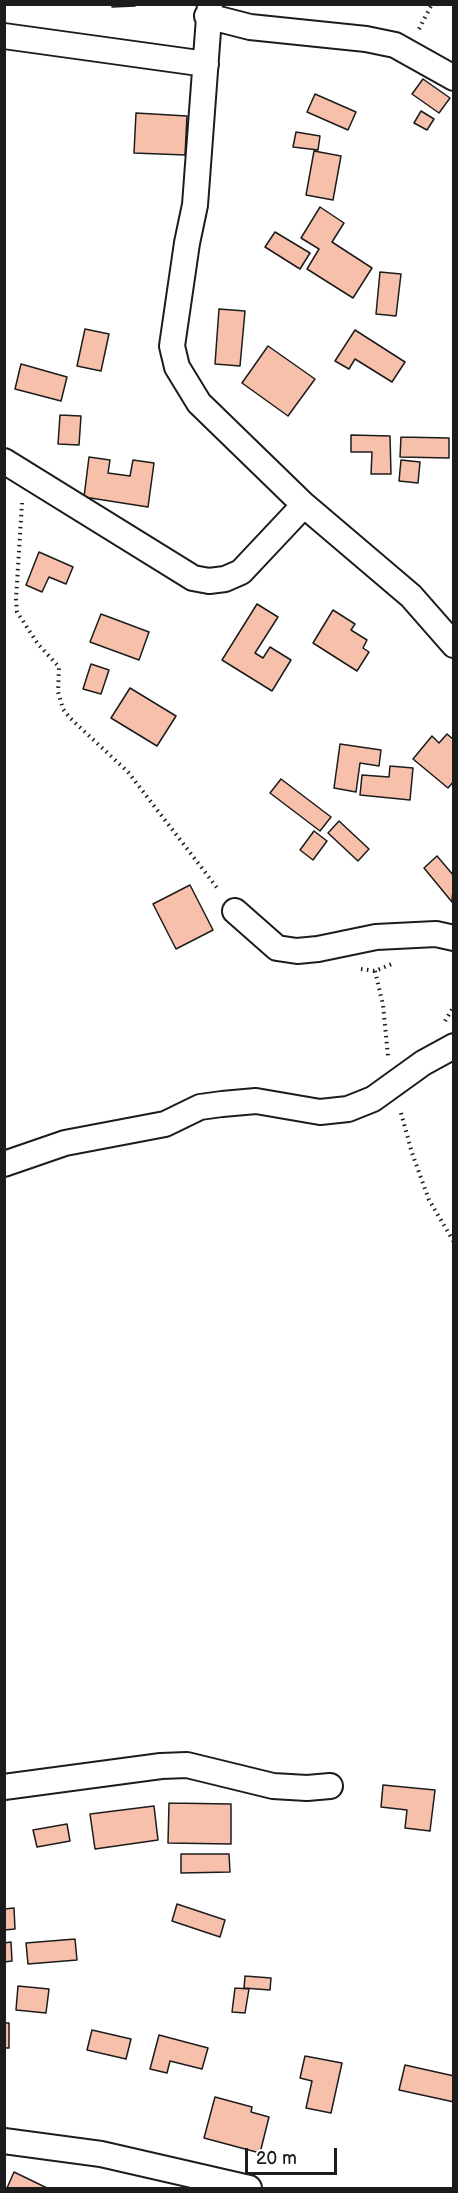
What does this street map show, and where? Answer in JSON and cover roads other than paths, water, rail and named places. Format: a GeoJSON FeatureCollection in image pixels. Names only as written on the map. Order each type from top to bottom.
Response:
{"type":"FeatureCollection","features":[{"type":"Feature","properties":{"kind":"street"},"geometry":{"type":"LineString","coordinates":[[453,78],[395,45],[366,39],[250,27],[209,10],[195,205],[172,346],[177,367],[199,404],[304,505],[411,596],[453,645]]}},
{"type":"Feature","properties":{"kind":"street"},"geometry":{"type":"LineString","coordinates":[[4,36],[206,64]]}},
{"type":"Feature","properties":{"kind":"street"},"geometry":{"type":"LineString","coordinates":[[14,466],[193,578],[209,581],[225,579],[241,572],[304,505]]}},
{"type":"Feature","properties":{"kind":"street"},"geometry":{"type":"LineString","coordinates":[[235,910],[277,948],[297,951],[376,937],[436,934],[453,939]]}},
{"type":"Feature","properties":{"kind":"street"},"geometry":{"type":"LineString","coordinates":[[4,1164],[65,1143],[165,1124],[200,1107],[256,1101],[320,1112],[348,1109],[373,1099],[423,1063],[453,1046]]}},
{"type":"Feature","properties":{"kind":"street"},"geometry":{"type":"LineString","coordinates":[[4,1787],[187,1765],[273,1786],[307,1788],[330,1786]]}},
{"type":"Feature","properties":{"kind":"street"},"geometry":{"type":"LineString","coordinates":[[4,2140],[101,2154],[249,2188]]}}]}
